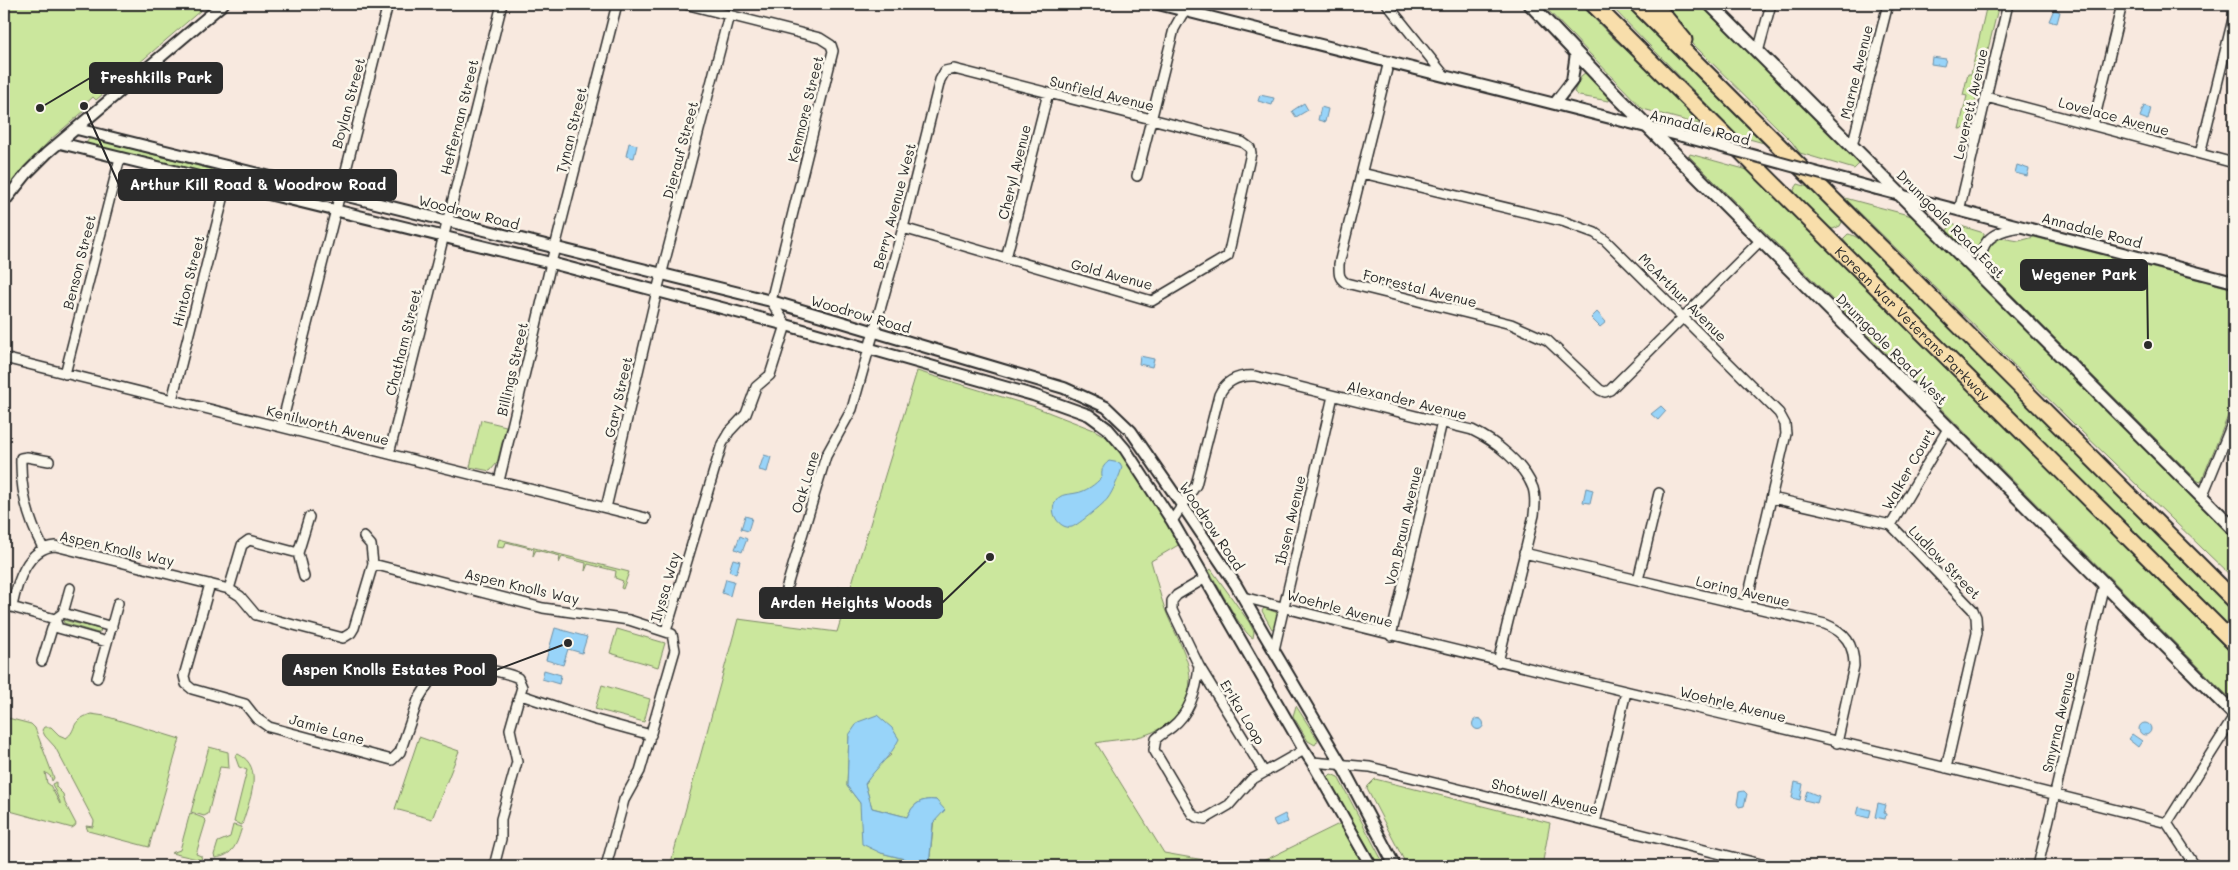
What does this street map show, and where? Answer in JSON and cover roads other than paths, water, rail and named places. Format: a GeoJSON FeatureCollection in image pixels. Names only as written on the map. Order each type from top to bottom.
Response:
{"type":"FeatureCollection","features":[{"type":"Feature","properties":{"kind":"highway","name":"Korean War Veterans Parkway"},"geometry":{"type":"LineString","coordinates":[[1593,4],[2234,643]]}},
{"type":"Feature","properties":{"kind":"highway"},"geometry":{"type":"LineString","coordinates":[[1637,4],[1737,106],[1765,130]]}},
{"type":"Feature","properties":{"kind":"highway"},"geometry":{"type":"LineString","coordinates":[[1654,4],[1709,70],[1765,130],[2234,600]]}},
{"type":"Feature","properties":{"kind":"main road","name":"Drumgoole Road West"},"geometry":{"type":"LineString","coordinates":[[1530,4],[1649,127],[2234,716]]}},
{"type":"Feature","properties":{"kind":"main road","name":"Drumgoole Road East"},"geometry":{"type":"LineString","coordinates":[[1710,4],[2234,530]]}},
{"type":"Feature","properties":{"kind":"street"},"geometry":{"type":"LineString","coordinates":[[4,202],[28,172],[60,143],[223,4]]}},
{"type":"Feature","properties":{"kind":"street","name":"Boylan Street"},"geometry":{"type":"LineString","coordinates":[[335,210],[388,4]]}},
{"type":"Feature","properties":{"kind":"street","name":"Heffernan Street"},"geometry":{"type":"LineString","coordinates":[[443,237],[502,4]]}},
{"type":"Feature","properties":{"kind":"street","name":"Tynan Street"},"geometry":{"type":"LineString","coordinates":[[551,263],[617,4]]}},
{"type":"Feature","properties":{"kind":"street","name":"Kenmore Street"},"geometry":{"type":"LineString","coordinates":[[685,4],[820,38],[831,45],[833,51],[771,301]]}},
{"type":"Feature","properties":{"kind":"street","name":"Annadale Road"},"geometry":{"type":"LineString","coordinates":[[1158,4],[1186,7],[2234,282]]}},
{"type":"Feature","properties":{"kind":"street"},"geometry":{"type":"LineString","coordinates":[[1387,4],[1444,74]]}},
{"type":"Feature","properties":{"kind":"street"},"geometry":{"type":"LineString","coordinates":[[1758,52],[1771,4]]}},
{"type":"Feature","properties":{"kind":"street","name":"Marne Avenue"},"geometry":{"type":"LineString","coordinates":[[1852,146],[1888,4]]}},
{"type":"Feature","properties":{"kind":"street","name":"Leverett Avenue"},"geometry":{"type":"LineString","coordinates":[[1958,211],[2008,4]]}},
{"type":"Feature","properties":{"kind":"street"},"geometry":{"type":"LineString","coordinates":[[2093,125],[2122,4]]}},
{"type":"Feature","properties":{"kind":"street"},"geometry":{"type":"LineString","coordinates":[[1137,176],[1174,29],[1186,7]]}},
{"type":"Feature","properties":{"kind":"street","name":"Dierauf Street"},"geometry":{"type":"LineString","coordinates":[[657,291],[729,15]]}},
{"type":"Feature","properties":{"kind":"street"},"geometry":{"type":"LineString","coordinates":[[2200,154],[2234,15]]}},
{"type":"Feature","properties":{"kind":"street"},"geometry":{"type":"LineString","coordinates":[[1555,103],[1564,94],[1572,81],[1576,53]]}},
{"type":"Feature","properties":{"kind":"street","name":"Forrestal Avenue"},"geometry":{"type":"LineString","coordinates":[[1389,61],[1339,264],[1341,280],[1352,286],[1511,324],[1532,332],[1547,340],[1600,390],[1605,392],[1610,390],[1684,317]]}},
{"type":"Feature","properties":{"kind":"street","name":"Sunfield Avenue"},"geometry":{"type":"LineString","coordinates":[[945,71],[954,69],[1242,142],[1250,148]]}},
{"type":"Feature","properties":{"kind":"street","name":"Berry Avenue West"},"geometry":{"type":"LineString","coordinates":[[870,349],[940,80],[945,71]]}},
{"type":"Feature","properties":{"kind":"street","name":"Cheryl Avenue"},"geometry":{"type":"LineString","coordinates":[[1006,258],[1048,93]]}},
{"type":"Feature","properties":{"kind":"street","name":"Lovelace Avenue"},"geometry":{"type":"LineString","coordinates":[[1986,97],[2234,163]]}},
{"type":"Feature","properties":{"kind":"street","name":"Woodrow Road"},"geometry":{"type":"LineString","coordinates":[[77,129],[771,301],[1064,388],[1106,407],[1131,431],[1243,597],[1341,764],[1395,866]]}},
{"type":"Feature","properties":{"kind":"street"},"geometry":{"type":"LineString","coordinates":[[60,143],[551,263],[786,325],[1033,395],[1089,415],[1108,429],[1125,449],[1172,521],[1371,866]]}},
{"type":"Feature","properties":{"kind":"street","name":"Gold Avenue"},"geometry":{"type":"LineString","coordinates":[[903,228],[1152,301],[1228,256],[1251,158],[1250,148]]}},
{"type":"Feature","properties":{"kind":"street","name":"Benson Street"},"geometry":{"type":"LineString","coordinates":[[65,374],[120,158]]}},
{"type":"Feature","properties":{"kind":"street","name":"Hinton Street"},"geometry":{"type":"LineString","coordinates":[[172,400],[231,168]]}},
{"type":"Feature","properties":{"kind":"street","name":"McArthur Avenue"},"geometry":{"type":"LineString","coordinates":[[1362,173],[1565,222],[1594,233],[1606,241],[1684,317],[1782,418],[1786,434],[1746,606]]}},
{"type":"Feature","properties":{"kind":"street"},"geometry":{"type":"LineString","coordinates":[[281,427],[335,210]]}},
{"type":"Feature","properties":{"kind":"street"},"geometry":{"type":"LineString","coordinates":[[1985,280],[1980,256],[1986,243],[1997,233],[2025,227]]}},
{"type":"Feature","properties":{"kind":"street","name":"Chatham Street"},"geometry":{"type":"LineString","coordinates":[[389,454],[443,237]]}},
{"type":"Feature","properties":{"kind":"street"},"geometry":{"type":"LineString","coordinates":[[1684,317],[1761,240]]}},
{"type":"Feature","properties":{"kind":"street","name":"Billings Street"},"geometry":{"type":"LineString","coordinates":[[499,481],[551,263]]}},
{"type":"Feature","properties":{"kind":"street","name":"Gary Street"},"geometry":{"type":"LineString","coordinates":[[606,508],[657,291]]}},
{"type":"Feature","properties":{"kind":"street"},"geometry":{"type":"LineString","coordinates":[[771,301],[786,325]]}},
{"type":"Feature","properties":{"kind":"street","name":"Ilyssa Way"},"geometry":{"type":"LineString","coordinates":[[606,866],[624,800],[637,777],[651,735],[675,650],[674,638],[666,631],[722,444],[729,432],[746,414],[756,387],[770,374],[786,325]]}},
{"type":"Feature","properties":{"kind":"street","name":"Oak Lane"},"geometry":{"type":"LineString","coordinates":[[783,599],[826,456],[852,409],[870,349]]}},
{"type":"Feature","properties":{"kind":"street","name":"Kenilworth Avenue"},"geometry":{"type":"LineString","coordinates":[[4,358],[646,518]]}},
{"type":"Feature","properties":{"kind":"street","name":"Alexander Avenue"},"geometry":{"type":"LineString","coordinates":[[1172,521],[1196,485],[1217,400],[1222,389],[1227,383],[1239,377],[1255,376],[1472,430],[1488,439],[1519,468],[1530,483],[1535,495],[1524,553],[1498,662]]}},
{"type":"Feature","properties":{"kind":"street","name":"Ibsen Avenue"},"geometry":{"type":"LineString","coordinates":[[1274,650],[1333,396]]}},
{"type":"Feature","properties":{"kind":"street"},"geometry":{"type":"LineString","coordinates":[[2202,497],[2234,419]]}},
{"type":"Feature","properties":{"kind":"street","name":"Von Braun Avenue"},"geometry":{"type":"LineString","coordinates":[[1391,636],[1442,422]]}},
{"type":"Feature","properties":{"kind":"street","name":"Walker Court"},"geometry":{"type":"LineString","coordinates":[[1891,525],[1949,427]]}},
{"type":"Feature","properties":{"kind":"street"},"geometry":{"type":"LineString","coordinates":[[43,548],[33,528],[22,492],[21,458],[27,457],[50,461]]}},
{"type":"Feature","properties":{"kind":"street"},"geometry":{"type":"LineString","coordinates":[[1638,580],[1659,493]]}},
{"type":"Feature","properties":{"kind":"street","name":"Ludlow Street"},"geometry":{"type":"LineString","coordinates":[[1772,498],[1891,525],[1968,603],[1976,616],[1977,633],[1946,768]]}},
{"type":"Feature","properties":{"kind":"street"},"geometry":{"type":"LineString","coordinates":[[304,577],[298,553],[309,517]]}},
{"type":"Feature","properties":{"kind":"street"},"geometry":{"type":"LineString","coordinates":[[364,537],[371,545],[373,564]]}},
{"type":"Feature","properties":{"kind":"street"},"geometry":{"type":"LineString","coordinates":[[229,589],[242,545],[249,540],[298,553]]}},
{"type":"Feature","properties":{"kind":"street","name":"Aspen Knolls Way"},"geometry":{"type":"LineString","coordinates":[[8,605],[22,573],[43,548],[55,546],[229,589],[240,596],[256,615],[343,638],[351,633],[354,628],[373,564],[542,608],[629,620],[666,631]]}},
{"type":"Feature","properties":{"kind":"street","name":"Loring Avenue"},"geometry":{"type":"LineString","coordinates":[[1524,553],[1826,624],[1846,636],[1854,654],[1854,666],[1837,743]]}},
{"type":"Feature","properties":{"kind":"street","name":"Erika Loop"},"geometry":{"type":"LineString","coordinates":[[1204,579],[1174,598],[1171,605],[1199,666],[1264,772]]}},
{"type":"Feature","properties":{"kind":"street","name":"Jamie Lane"},"geometry":{"type":"LineString","coordinates":[[210,584],[184,681],[192,689],[246,704],[262,724],[269,727],[392,760],[400,752],[418,700],[439,666],[448,664],[492,670],[515,676],[522,684],[521,695]]}},
{"type":"Feature","properties":{"kind":"street","name":"Smyrna Avenue"},"geometry":{"type":"LineString","coordinates":[[2038,866],[2104,584]]}},
{"type":"Feature","properties":{"kind":"street"},"geometry":{"type":"LineString","coordinates":[[42,661],[55,619],[63,613],[70,588]]}},
{"type":"Feature","properties":{"kind":"street","name":"Woehrle Avenue"},"geometry":{"type":"LineString","coordinates":[[1243,597],[1391,636],[2055,794],[2167,823]]}},
{"type":"Feature","properties":{"kind":"street"},"geometry":{"type":"LineString","coordinates":[[97,678],[118,603]]}},
{"type":"Feature","properties":{"kind":"street"},"geometry":{"type":"LineString","coordinates":[[8,605],[55,619]]}},
{"type":"Feature","properties":{"kind":"street"},"geometry":{"type":"LineString","coordinates":[[63,613],[112,626]]}},
{"type":"Feature","properties":{"kind":"street"},"geometry":{"type":"LineString","coordinates":[[55,619],[58,628],[107,642]]}},
{"type":"Feature","properties":{"kind":"street","name":"Erika Loop"},"geometry":{"type":"LineString","coordinates":[[1199,666],[1196,687],[1186,712],[1173,727],[1156,739],[1154,746],[1192,814],[1200,819],[1209,818],[1230,806],[1251,780],[1304,750]]}},
{"type":"Feature","properties":{"kind":"street"},"geometry":{"type":"LineString","coordinates":[[1596,823],[1626,692]]}},
{"type":"Feature","properties":{"kind":"street"},"geometry":{"type":"LineString","coordinates":[[494,866],[502,839],[501,819],[517,762],[510,729],[521,695],[596,720],[651,735]]}},
{"type":"Feature","properties":{"kind":"street"},"geometry":{"type":"LineString","coordinates":[[2195,866],[2167,823],[2234,716]]}},
{"type":"Feature","properties":{"kind":"street","name":"Shotwell Avenue"},"geometry":{"type":"LineString","coordinates":[[1312,762],[1370,767],[1769,866]]}},
{"type":"Feature","properties":{"kind":"water"},"geometry":{"type":"Polygon","coordinates":[[[2054,9],[2060,12],[2057,23],[2049,21],[2054,9]]]}},
{"type":"Feature","properties":{"kind":"water"},"geometry":{"type":"Polygon","coordinates":[[[1932,57],[1946,59],[1944,66],[1931,64],[1932,57]]]}},
{"type":"Feature","properties":{"kind":"water"},"geometry":{"type":"Polygon","coordinates":[[[1260,95],[1274,98],[1272,105],[1258,101],[1260,95]]]}},
{"type":"Feature","properties":{"kind":"water"},"geometry":{"type":"Polygon","coordinates":[[[1304,103],[1308,110],[1296,117],[1292,111],[1304,103]]]}},
{"type":"Feature","properties":{"kind":"water"},"geometry":{"type":"Polygon","coordinates":[[[2144,106],[2151,108],[2148,120],[2140,117],[2144,106]]]}},
{"type":"Feature","properties":{"kind":"water"},"geometry":{"type":"Polygon","coordinates":[[[1321,107],[1328,109],[1325,122],[1318,120],[1321,107]]]}},
{"type":"Feature","properties":{"kind":"water"},"geometry":{"type":"Polygon","coordinates":[[[629,143],[637,145],[634,158],[626,156],[629,143]]]}},
{"type":"Feature","properties":{"kind":"water"},"geometry":{"type":"Polygon","coordinates":[[[2017,165],[2029,169],[2027,176],[2015,173],[2017,165]]]}},
{"type":"Feature","properties":{"kind":"water"},"geometry":{"type":"Polygon","coordinates":[[[1597,312],[1606,322],[1600,327],[1591,318],[1597,312]]]}},
{"type":"Feature","properties":{"kind":"water"},"geometry":{"type":"Polygon","coordinates":[[[1140,356],[1154,359],[1152,367],[1139,364],[1140,356]]]}},
{"type":"Feature","properties":{"kind":"water"},"geometry":{"type":"Polygon","coordinates":[[[1661,406],[1666,411],[1658,420],[1651,414],[1661,406]]]}},
{"type":"Feature","properties":{"kind":"water"},"geometry":{"type":"Polygon","coordinates":[[[764,455],[771,457],[767,472],[759,470],[764,455]]]}},
{"type":"Feature","properties":{"kind":"water"},"geometry":{"type":"Polygon","coordinates":[[[1109,461],[1120,463],[1122,467],[1108,498],[1097,509],[1072,527],[1063,526],[1059,523],[1053,510],[1058,498],[1094,485],[1102,477],[1103,468],[1109,461]]]}},
{"type":"Feature","properties":{"kind":"water"},"geometry":{"type":"Polygon","coordinates":[[[1586,488],[1593,490],[1590,503],[1583,502],[1586,488]]]}},
{"type":"Feature","properties":{"kind":"water"},"geometry":{"type":"Polygon","coordinates":[[[745,516],[752,518],[748,531],[741,529],[745,516]]]}},
{"type":"Feature","properties":{"kind":"water"},"geometry":{"type":"Polygon","coordinates":[[[740,536],[747,539],[742,552],[735,549],[740,536]]]}},
{"type":"Feature","properties":{"kind":"water"},"geometry":{"type":"Polygon","coordinates":[[[733,559],[740,561],[736,574],[729,571],[733,559]]]}},
{"type":"Feature","properties":{"kind":"water"},"geometry":{"type":"Polygon","coordinates":[[[726,579],[734,581],[730,596],[722,593],[726,579]]]}},
{"type":"Feature","properties":{"kind":"water"},"geometry":{"type":"Polygon","coordinates":[[[838,587],[845,589],[842,603],[834,601],[838,587]]]}},
{"type":"Feature","properties":{"kind":"water"},"geometry":{"type":"Polygon","coordinates":[[[555,628],[587,637],[582,653],[568,649],[563,665],[546,660],[555,628]]]}},
{"type":"Feature","properties":{"kind":"water"},"geometry":{"type":"Polygon","coordinates":[[[544,670],[561,675],[559,684],[542,679],[544,670]]]}},
{"type":"Feature","properties":{"kind":"water"},"geometry":{"type":"Polygon","coordinates":[[[877,715],[892,728],[899,739],[892,752],[865,784],[872,808],[907,817],[918,803],[926,800],[936,800],[945,810],[933,823],[929,866],[911,866],[905,859],[881,853],[862,844],[860,803],[847,786],[849,735],[858,722],[877,715]]]}},
{"type":"Feature","properties":{"kind":"water"},"geometry":{"type":"Polygon","coordinates":[[[1478,718],[1484,724],[1478,730],[1472,724],[1478,718]]]}},
{"type":"Feature","properties":{"kind":"water"},"geometry":{"type":"Polygon","coordinates":[[[2145,723],[2151,729],[2145,735],[2139,729],[2145,723]]]}},
{"type":"Feature","properties":{"kind":"water"},"geometry":{"type":"Polygon","coordinates":[[[2132,734],[2142,741],[2138,747],[2128,739],[2132,734]]]}},
{"type":"Feature","properties":{"kind":"water"},"geometry":{"type":"Polygon","coordinates":[[[1795,782],[1803,784],[1800,800],[1792,798],[1795,782]]]}},
{"type":"Feature","properties":{"kind":"water"},"geometry":{"type":"Polygon","coordinates":[[[1744,791],[1747,794],[1744,806],[1739,807],[1737,804],[1739,792],[1744,791]]]}},
{"type":"Feature","properties":{"kind":"water"},"geometry":{"type":"Polygon","coordinates":[[[1807,791],[1819,796],[1817,803],[1804,800],[1807,791]]]}},
{"type":"Feature","properties":{"kind":"water"},"geometry":{"type":"Polygon","coordinates":[[[1878,803],[1886,805],[1885,819],[1875,817],[1878,803]]]}},
{"type":"Feature","properties":{"kind":"water"},"geometry":{"type":"Polygon","coordinates":[[[1859,807],[1871,810],[1869,818],[1857,815],[1859,807]]]}},
{"type":"Feature","properties":{"kind":"water"},"geometry":{"type":"Polygon","coordinates":[[[1285,814],[1288,822],[1276,826],[1273,820],[1285,814]]]}},
{"type":"Feature","properties":{"kind":"place","name":"Arthur Kill Road & Woodrow Road"},"geometry":{"type":"Point","coordinates":[84,106]}},
{"type":"Feature","properties":{"kind":"place","name":"Freshkills Park"},"geometry":{"type":"Point","coordinates":[40,108]}},
{"type":"Feature","properties":{"kind":"place","name":"Wegener Park"},"geometry":{"type":"Point","coordinates":[2148,345]}},
{"type":"Feature","properties":{"kind":"place","name":"Arden Heights Woods"},"geometry":{"type":"Point","coordinates":[990,557]}},
{"type":"Feature","properties":{"kind":"place","name":"Aspen Knolls Estates Pool"},"geometry":{"type":"Point","coordinates":[568,643]}}]}
